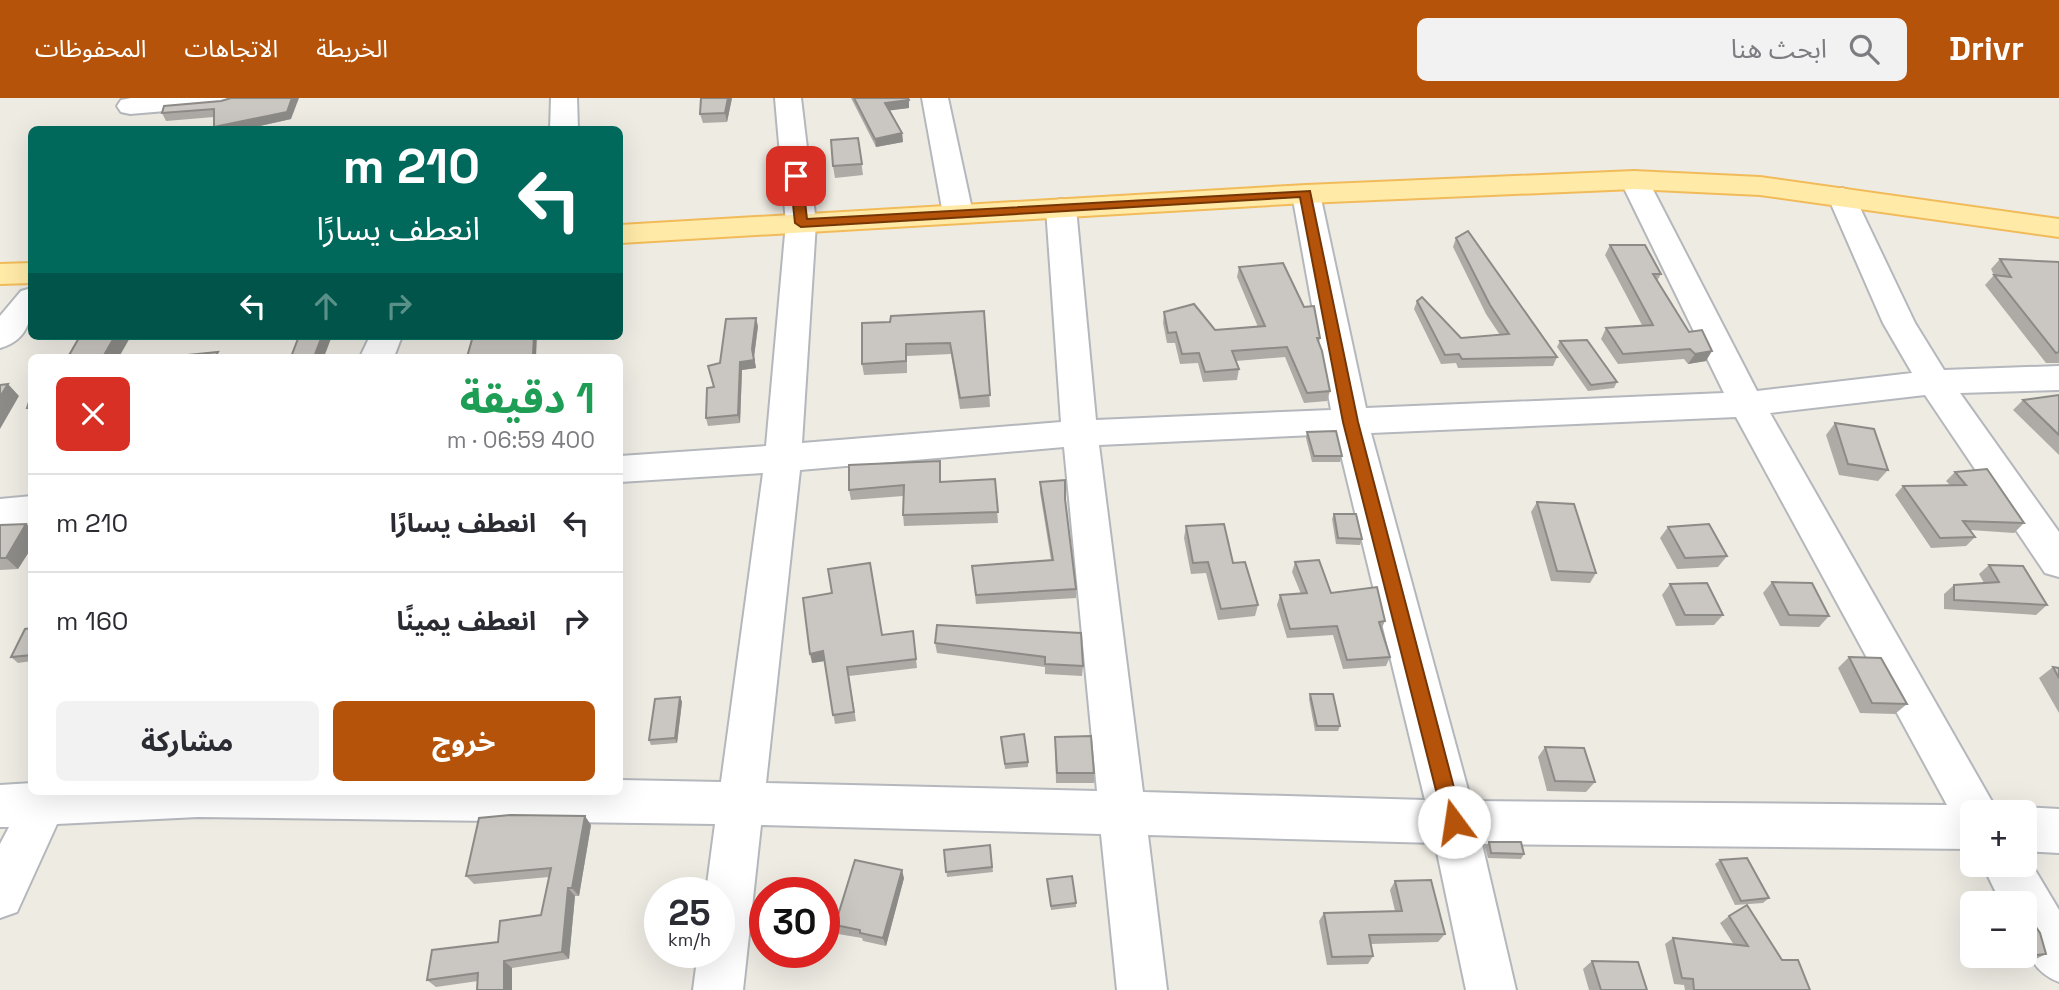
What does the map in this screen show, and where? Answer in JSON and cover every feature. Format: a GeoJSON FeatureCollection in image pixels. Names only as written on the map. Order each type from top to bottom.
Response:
{"type":"FeatureCollection","features":[{"type":"Feature","properties":{"kind":"main road"},"geometry":{"type":"LineString","coordinates":[[623,234],[1306,194],[1634,180],[1760,187],[2059,228]]}},
{"type":"Feature","properties":{"kind":"main road"},"geometry":{"type":"LineString","coordinates":[[0,274],[28,272]]}},
{"type":"Feature","properties":{"kind":"street"},"geometry":{"type":"LineString","coordinates":[[118,126],[133,102],[225,98]]}},
{"type":"Feature","properties":{"kind":"street"},"geometry":{"type":"LineString","coordinates":[[564,98],[564,126]]}},
{"type":"Feature","properties":{"kind":"street"},"geometry":{"type":"LineString","coordinates":[[718,990],[783,458],[801,223],[788,98]]}},
{"type":"Feature","properties":{"kind":"street"},"geometry":{"type":"LineString","coordinates":[[935,98],[958,214]]}},
{"type":"Feature","properties":{"kind":"street"},"geometry":{"type":"LineString","coordinates":[[1634,180],[1747,404],[1968,800]]}},
{"type":"Feature","properties":{"kind":"street"},"geometry":{"type":"LineString","coordinates":[[1306,194],[1351,422],[1454,822],[1491,990]]}},
{"type":"Feature","properties":{"kind":"street"},"geometry":{"type":"LineString","coordinates":[[1842,197],[1899,323],[1934,382],[2054,545]]}},
{"type":"Feature","properties":{"kind":"street"},"geometry":{"type":"LineString","coordinates":[[1061,208],[1080,433],[1142,990]]}},
{"type":"Feature","properties":{"kind":"street"},"geometry":{"type":"LineString","coordinates":[[0,337],[28,303]]}},
{"type":"Feature","properties":{"kind":"street"},"geometry":{"type":"LineString","coordinates":[[623,469],[1080,433],[1747,404],[1934,382],[2059,378]]}},
{"type":"Feature","properties":{"kind":"street"},"geometry":{"type":"LineString","coordinates":[[0,513],[28,510]]}},
{"type":"Feature","properties":{"kind":"street"},"geometry":{"type":"LineString","coordinates":[[0,895],[22,804],[181,795]]}},
{"type":"Feature","properties":{"kind":"street"},"geometry":{"type":"LineString","coordinates":[[259,795],[740,803],[1454,822],[1960,827]]}},
{"type":"Feature","properties":{"kind":"street"},"geometry":{"type":"LineString","coordinates":[[2037,830],[2059,831]]}},
{"type":"Feature","properties":{"kind":"street"},"geometry":{"type":"LineString","coordinates":[[2013,877],[2059,957]]}},
{"type":"Feature","properties":{"kind":"building"},"geometry":{"type":"Polygon","coordinates":[[[231,98],[292,98],[287,112],[219,126],[214,126],[214,109],[162,113],[164,106],[231,98]]]}},
{"type":"Feature","properties":{"kind":"building"},"geometry":{"type":"Polygon","coordinates":[[[701,98],[728,98],[725,113],[700,114],[701,98]]]}},
{"type":"Feature","properties":{"kind":"building"},"geometry":{"type":"Polygon","coordinates":[[[854,98],[908,98],[909,100],[885,103],[902,133],[875,139],[854,98]]]}},
{"type":"Feature","properties":{"kind":"building"},"geometry":{"type":"Polygon","coordinates":[[[858,138],[862,164],[833,166],[831,140],[858,138]]]}},
{"type":"Feature","properties":{"kind":"building"},"geometry":{"type":"Polygon","coordinates":[[[1468,231],[1557,357],[1462,359],[1459,354],[1445,355],[1417,301],[1422,297],[1461,338],[1509,334],[1490,305],[1456,238],[1468,231]]]}},
{"type":"Feature","properties":{"kind":"building"},"geometry":{"type":"Polygon","coordinates":[[[1610,245],[1645,245],[1661,274],[1653,274],[1689,332],[1702,330],[1712,351],[1695,354],[1690,349],[1623,354],[1606,328],[1653,325],[1610,245]]]}},
{"type":"Feature","properties":{"kind":"building"},"geometry":{"type":"Polygon","coordinates":[[[2000,259],[2059,262],[2059,352],[2056,353],[1994,275],[2011,277],[2000,259]]]}},
{"type":"Feature","properties":{"kind":"building"},"geometry":{"type":"Polygon","coordinates":[[[1283,263],[1304,307],[1314,306],[1320,338],[1317,338],[1330,391],[1307,393],[1287,347],[1232,351],[1239,369],[1205,372],[1199,353],[1182,354],[1176,332],[1168,333],[1164,312],[1194,304],[1215,330],[1265,326],[1239,267],[1283,263]]]}},
{"type":"Feature","properties":{"kind":"building"},"geometry":{"type":"Polygon","coordinates":[[[984,311],[990,395],[960,398],[950,343],[906,344],[906,361],[862,364],[862,323],[890,322],[891,316],[984,311]]]}},
{"type":"Feature","properties":{"kind":"building"},"geometry":{"type":"Polygon","coordinates":[[[756,318],[752,349],[754,360],[740,362],[738,415],[706,418],[707,388],[714,387],[708,366],[720,363],[726,319],[756,318]]]}},
{"type":"Feature","properties":{"kind":"building"},"geometry":{"type":"Polygon","coordinates":[[[78,340],[113,340],[105,354],[70,354],[78,340]]]}},
{"type":"Feature","properties":{"kind":"building"},"geometry":{"type":"Polygon","coordinates":[[[297,340],[320,340],[315,354],[292,354],[297,340]]]}},
{"type":"Feature","properties":{"kind":"building"},"geometry":{"type":"Polygon","coordinates":[[[472,340],[534,340],[533,354],[468,354],[472,340]]]}},
{"type":"Feature","properties":{"kind":"building"},"geometry":{"type":"Polygon","coordinates":[[[1587,340],[1617,382],[1591,385],[1560,341],[1587,340]]]}},
{"type":"Feature","properties":{"kind":"building"},"geometry":{"type":"Polygon","coordinates":[[[8,384],[0,397],[0,385],[8,384]]]}},
{"type":"Feature","properties":{"kind":"building"},"geometry":{"type":"Polygon","coordinates":[[[2059,395],[2059,435],[2023,400],[2059,395]]]}},
{"type":"Feature","properties":{"kind":"building"},"geometry":{"type":"Polygon","coordinates":[[[1835,423],[1874,429],[1888,470],[1848,464],[1835,423]]]}},
{"type":"Feature","properties":{"kind":"building"},"geometry":{"type":"Polygon","coordinates":[[[1336,431],[1342,456],[1314,456],[1307,432],[1336,431]]]}},
{"type":"Feature","properties":{"kind":"building"},"geometry":{"type":"Polygon","coordinates":[[[940,461],[940,482],[995,479],[998,512],[903,515],[904,485],[849,490],[849,465],[940,461]]]}},
{"type":"Feature","properties":{"kind":"building"},"geometry":{"type":"Polygon","coordinates":[[[1987,469],[2024,523],[1963,521],[1975,537],[1940,538],[1903,486],[1966,485],[1955,472],[1987,469]]]}},
{"type":"Feature","properties":{"kind":"building"},"geometry":{"type":"Polygon","coordinates":[[[1065,480],[1076,589],[976,595],[972,566],[1053,560],[1040,482],[1065,480]]]}},
{"type":"Feature","properties":{"kind":"building"},"geometry":{"type":"Polygon","coordinates":[[[1537,502],[1574,504],[1596,573],[1557,571],[1537,502]]]}},
{"type":"Feature","properties":{"kind":"building"},"geometry":{"type":"Polygon","coordinates":[[[1334,514],[1356,514],[1362,539],[1338,538],[1334,514]]]}},
{"type":"Feature","properties":{"kind":"building"},"geometry":{"type":"Polygon","coordinates":[[[26,524],[6,558],[0,558],[0,525],[26,524]]]}},
{"type":"Feature","properties":{"kind":"building"},"geometry":{"type":"Polygon","coordinates":[[[1224,524],[1233,563],[1245,562],[1258,605],[1221,609],[1208,562],[1193,563],[1186,526],[1224,524]]]}},
{"type":"Feature","properties":{"kind":"building"},"geometry":{"type":"Polygon","coordinates":[[[1709,524],[1727,556],[1685,558],[1668,527],[1709,524]]]}},
{"type":"Feature","properties":{"kind":"building"},"geometry":{"type":"Polygon","coordinates":[[[1319,560],[1331,593],[1377,587],[1385,621],[1379,622],[1390,657],[1347,660],[1337,626],[1290,629],[1280,595],[1307,593],[1295,562],[1319,560]]]}},
{"type":"Feature","properties":{"kind":"building"},"geometry":{"type":"Polygon","coordinates":[[[870,563],[882,635],[913,631],[916,659],[847,667],[854,712],[833,715],[823,651],[810,654],[803,598],[832,593],[828,569],[870,563]]]}},
{"type":"Feature","properties":{"kind":"building"},"geometry":{"type":"Polygon","coordinates":[[[1989,565],[2023,566],[2047,605],[1954,600],[1954,585],[1999,582],[1989,565]]]}},
{"type":"Feature","properties":{"kind":"building"},"geometry":{"type":"Polygon","coordinates":[[[1772,582],[1812,583],[1829,616],[1789,615],[1772,582]]]}},
{"type":"Feature","properties":{"kind":"building"},"geometry":{"type":"Polygon","coordinates":[[[1707,583],[1723,615],[1685,615],[1670,584],[1707,583]]]}},
{"type":"Feature","properties":{"kind":"building"},"geometry":{"type":"Polygon","coordinates":[[[937,625],[1081,633],[1083,666],[1045,664],[1045,657],[935,643],[937,625]]]}},
{"type":"Feature","properties":{"kind":"building"},"geometry":{"type":"Polygon","coordinates":[[[25,629],[28,629],[28,655],[11,657],[25,629]]]}},
{"type":"Feature","properties":{"kind":"building"},"geometry":{"type":"Polygon","coordinates":[[[1849,657],[1881,658],[1907,704],[1872,703],[1849,657]]]}},
{"type":"Feature","properties":{"kind":"building"},"geometry":{"type":"Polygon","coordinates":[[[1310,694],[1333,694],[1340,726],[1317,726],[1310,694]]]}},
{"type":"Feature","properties":{"kind":"building"},"geometry":{"type":"Polygon","coordinates":[[[680,697],[675,738],[649,740],[655,699],[680,697]]]}},
{"type":"Feature","properties":{"kind":"building"},"geometry":{"type":"Polygon","coordinates":[[[1024,734],[1028,762],[1005,764],[1001,737],[1024,734]]]}},
{"type":"Feature","properties":{"kind":"building"},"geometry":{"type":"Polygon","coordinates":[[[1091,736],[1094,773],[1057,773],[1055,737],[1091,736]]]}},
{"type":"Feature","properties":{"kind":"building"},"geometry":{"type":"Polygon","coordinates":[[[1545,747],[1584,748],[1595,782],[1555,781],[1545,747]]]}},
{"type":"Feature","properties":{"kind":"building"},"geometry":{"type":"Polygon","coordinates":[[[511,815],[585,816],[572,888],[568,888],[562,952],[504,961],[504,990],[477,990],[478,973],[427,980],[432,950],[498,942],[500,921],[541,915],[551,868],[466,876],[479,818],[511,815]]]}},
{"type":"Feature","properties":{"kind":"building"},"geometry":{"type":"Polygon","coordinates":[[[1489,842],[1521,842],[1524,854],[1491,853],[1489,842]]]}},
{"type":"Feature","properties":{"kind":"building"},"geometry":{"type":"Polygon","coordinates":[[[990,845],[992,867],[946,872],[944,850],[990,845]]]}},
{"type":"Feature","properties":{"kind":"building"},"geometry":{"type":"Polygon","coordinates":[[[1747,858],[1769,898],[1741,901],[1720,860],[1747,858]]]}},
{"type":"Feature","properties":{"kind":"building"},"geometry":{"type":"Polygon","coordinates":[[[855,860],[902,870],[883,938],[840,926],[840,909],[855,860]]]}},
{"type":"Feature","properties":{"kind":"building"},"geometry":{"type":"Polygon","coordinates":[[[1072,876],[1076,903],[1051,906],[1047,879],[1072,876]]]}},
{"type":"Feature","properties":{"kind":"building"},"geometry":{"type":"Polygon","coordinates":[[[1431,880],[1445,934],[1369,935],[1373,956],[1332,957],[1324,913],[1402,911],[1395,881],[1431,880]]]}},
{"type":"Feature","properties":{"kind":"building"},"geometry":{"type":"Polygon","coordinates":[[[1747,905],[1782,960],[1798,960],[1810,990],[1694,990],[1693,979],[1682,978],[1673,938],[1748,946],[1729,916],[1747,905]]]}},
{"type":"Feature","properties":{"kind":"building"},"geometry":{"type":"Polygon","coordinates":[[[2037,929],[2040,933],[2046,954],[2037,955],[2037,929]]]}},
{"type":"Feature","properties":{"kind":"building"},"geometry":{"type":"Polygon","coordinates":[[[1592,961],[1638,962],[1647,990],[1601,990],[1592,961]]]}},
{"type":"Feature","properties":{"kind":"route"},"geometry":{"type":"LineString","coordinates":[[796,176],[801,223],[1306,194],[1351,422],[1454,822]]}}]}
